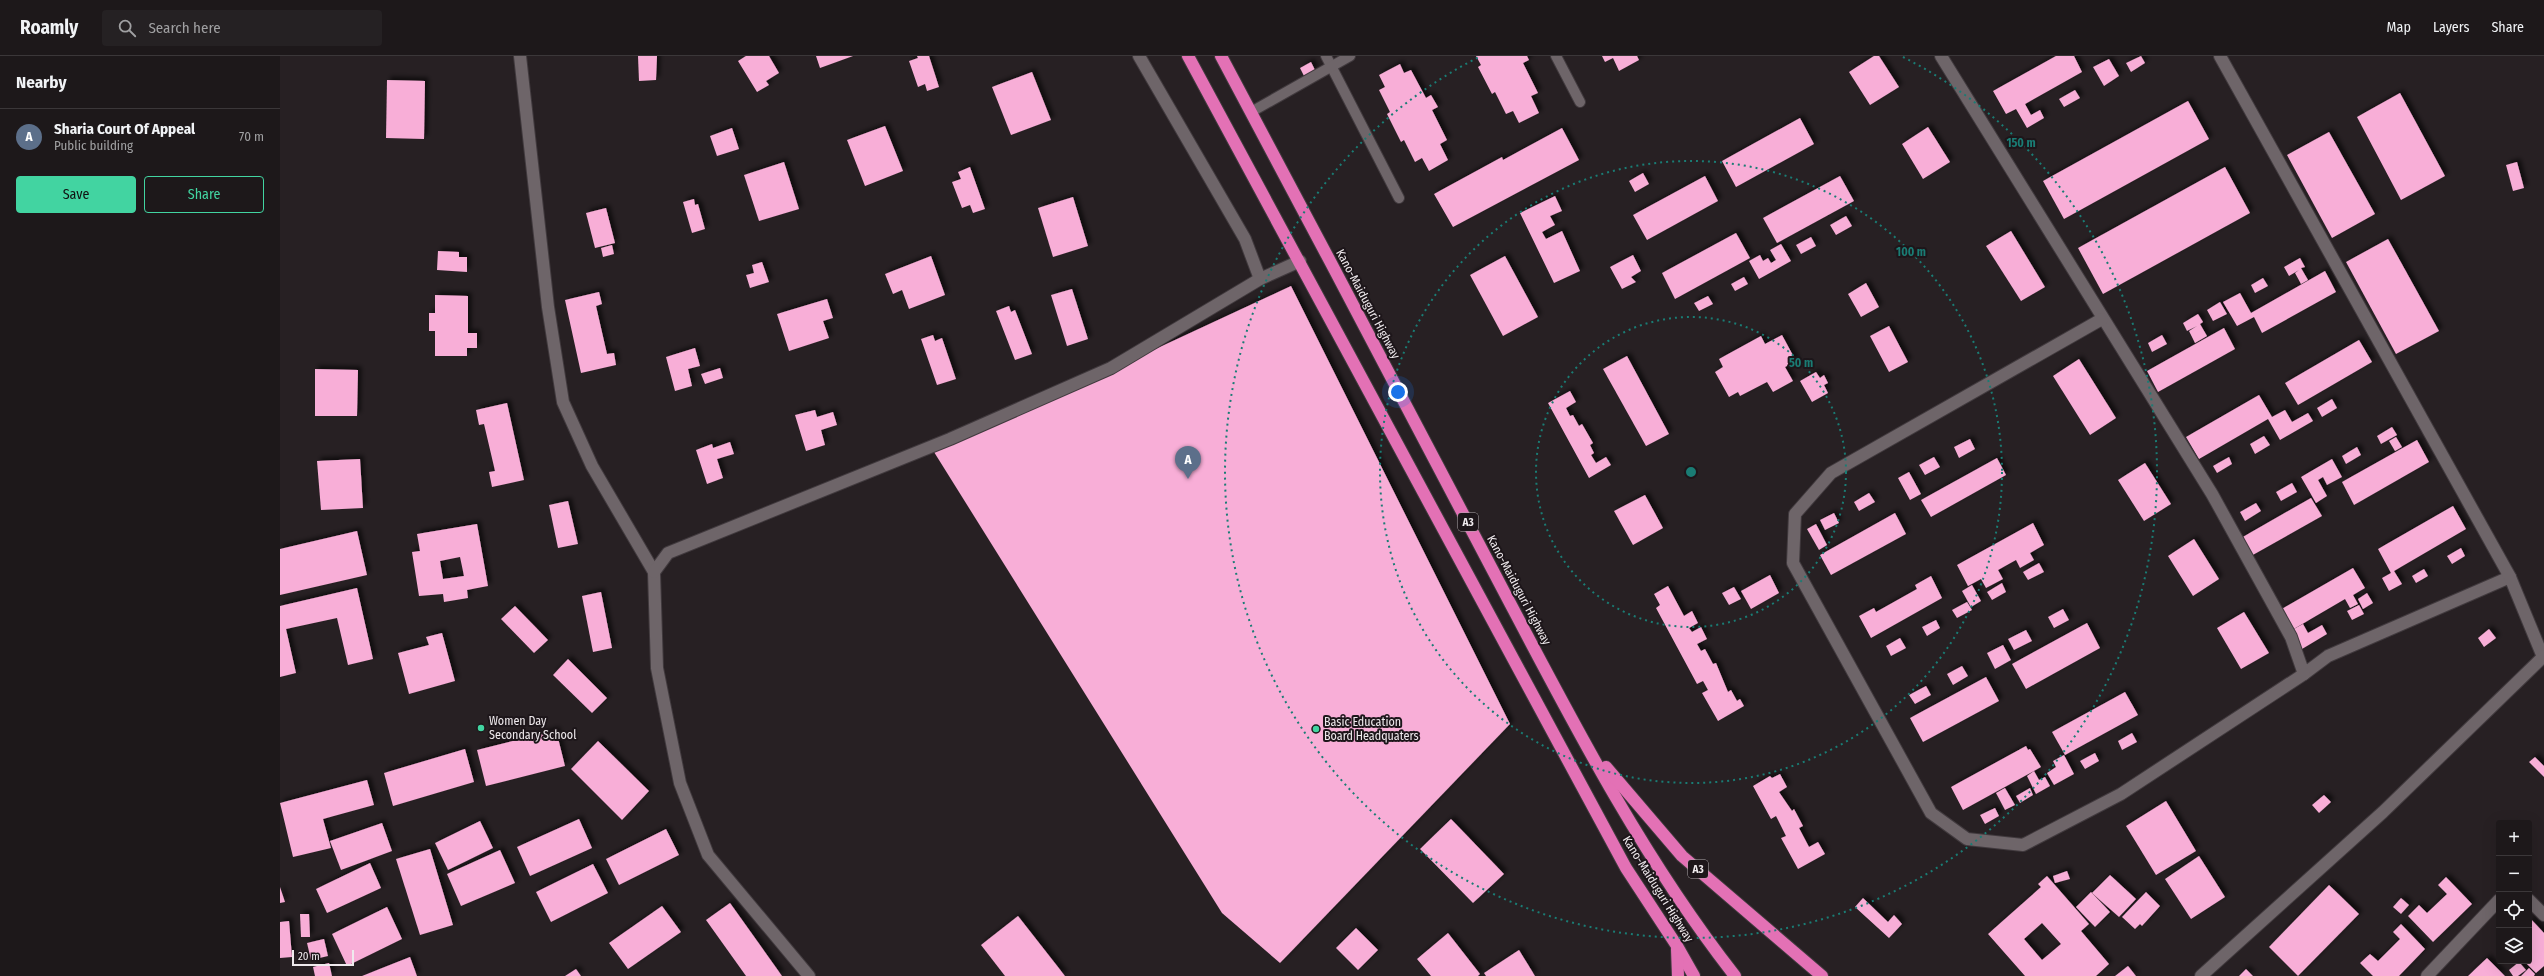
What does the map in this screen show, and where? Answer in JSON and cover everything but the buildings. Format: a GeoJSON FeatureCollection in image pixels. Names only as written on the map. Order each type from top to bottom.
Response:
{"type":"FeatureCollection","features":[{"type":"Feature","properties":{"kind":"highway","name":"Kano-Maiduguri Highway"},"geometry":{"type":"LineString","coordinates":[[1188,56],[1300,261],[1626,868],[1677,946],[1694,976]]}},
{"type":"Feature","properties":{"kind":"highway","name":"Kano-Maiduguri Highway"},"geometry":{"type":"LineString","coordinates":[[1221,56],[1589,747],[1639,837],[1674,893],[1735,976]]}},
{"type":"Feature","properties":{"kind":"highway","name":"A3"},"geometry":{"type":"LineString","coordinates":[[1589,747],[1682,856],[1822,976]]}},
{"type":"Feature","properties":{"kind":"highway"},"geometry":{"type":"LineString","coordinates":[[1677,946],[1678,976]]}},
{"type":"Feature","properties":{"kind":"street"},"geometry":{"type":"LineString","coordinates":[[520,56],[548,307],[563,402],[592,466],[654,572],[657,668],[680,783],[708,855],[809,976]]}},
{"type":"Feature","properties":{"kind":"street"},"geometry":{"type":"LineString","coordinates":[[1139,56],[1245,240],[1260,279]]}},
{"type":"Feature","properties":{"kind":"street"},"geometry":{"type":"LineString","coordinates":[[1941,56],[2102,319],[2212,494],[2291,637],[2304,674]]}},
{"type":"Feature","properties":{"kind":"street"},"geometry":{"type":"LineString","coordinates":[[2201,976],[2383,812],[2544,656],[2510,577],[2220,56]]}},
{"type":"Feature","properties":{"kind":"street"},"geometry":{"type":"LineString","coordinates":[[654,572],[668,553],[950,439],[1111,368],[1260,279],[1300,261]]}},
{"type":"Feature","properties":{"kind":"street"},"geometry":{"type":"LineString","coordinates":[[2102,319],[1832,473],[1795,514],[1793,564],[1931,813],[1967,839],[2023,845],[2120,794],[2304,674],[2328,656],[2510,577]]}},
{"type":"Feature","properties":{"kind":"street"},"geometry":{"type":"LineString","coordinates":[[2427,976],[2496,903]]}},
{"type":"Feature","properties":{"kind":"street"},"geometry":{"type":"LineString","coordinates":[[2532,903],[2544,915]]}},
{"type":"Feature","properties":{"kind":"lane"},"geometry":{"type":"LineString","coordinates":[[1326,56],[1399,198]]}},
{"type":"Feature","properties":{"kind":"lane"},"geometry":{"type":"LineString","coordinates":[[1251,112],[1350,56]]}},
{"type":"Feature","properties":{"kind":"lane"},"geometry":{"type":"LineString","coordinates":[[1556,56],[1580,102]]}},
{"type":"Feature","properties":{"kind":"place","name":"Sharia Court Of Appeal"},"geometry":{"type":"Point","coordinates":[1188,479]}},
{"type":"Feature","properties":{"kind":"place","name":"Women Day Secondary School"},"geometry":{"type":"Point","coordinates":[481,728]}},
{"type":"Feature","properties":{"kind":"place","name":"Basic Education Board Headquaters"},"geometry":{"type":"Point","coordinates":[1316,729]}}]}
